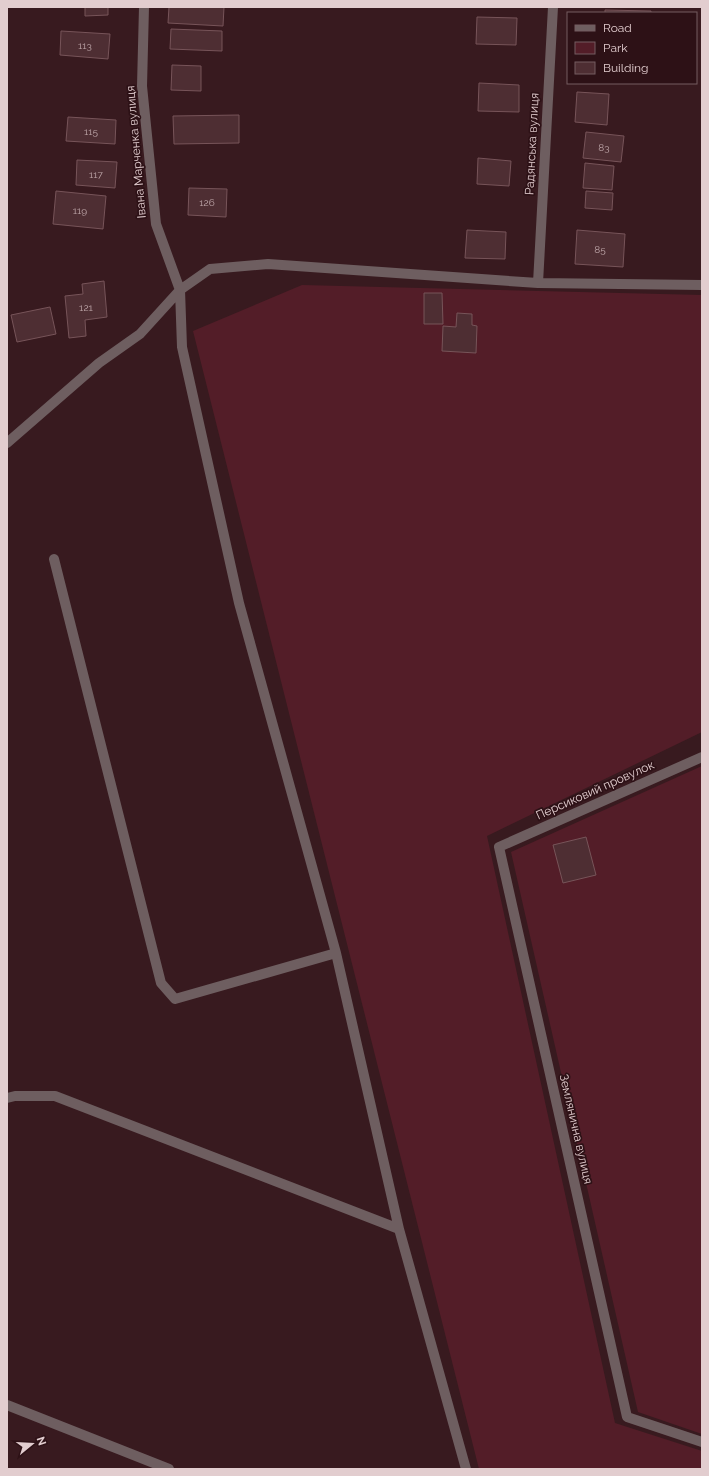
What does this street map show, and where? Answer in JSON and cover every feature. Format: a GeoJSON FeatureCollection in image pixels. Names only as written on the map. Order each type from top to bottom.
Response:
{"type":"FeatureCollection","features":[{"type":"Feature","properties":{"kind":"street","name":"Івана Марченка вулиця"},"geometry":{"type":"LineString","coordinates":[[144,7],[142,86],[156,224],[180,290],[182,347],[239,603],[336,953],[399,1229],[466,1469]]}},
{"type":"Feature","properties":{"kind":"street","name":"Радянська вулиця"},"geometry":{"type":"LineString","coordinates":[[538,282],[553,7]]}},
{"type":"Feature","properties":{"kind":"street"},"geometry":{"type":"LineString","coordinates":[[7,443],[99,363],[140,334],[180,290],[210,269],[268,264],[538,282],[702,285]]}},
{"type":"Feature","properties":{"kind":"street"},"geometry":{"type":"LineString","coordinates":[[54,559],[161,983],[175,1000],[336,953]]}},
{"type":"Feature","properties":{"kind":"street","name":"Персиковий провулок"},"geometry":{"type":"LineString","coordinates":[[500,847],[702,757]]}},
{"type":"Feature","properties":{"kind":"street","name":"Землянична вулиця"},"geometry":{"type":"LineString","coordinates":[[500,847],[627,1417],[702,1442]]}},
{"type":"Feature","properties":{"kind":"street"},"geometry":{"type":"LineString","coordinates":[[7,1098],[15,1096],[55,1096],[399,1229]]}},
{"type":"Feature","properties":{"kind":"street"},"geometry":{"type":"LineString","coordinates":[[7,1405],[169,1469]]}},
{"type":"Feature","properties":{"kind":"green space"},"geometry":{"type":"Polygon","coordinates":[[[302,285],[702,295],[702,732],[487,836],[615,1423],[702,1451],[702,1469],[479,1469],[193,331],[302,285]]]}},
{"type":"Feature","properties":{"kind":"green space"},"geometry":{"type":"Polygon","coordinates":[[[702,766],[702,1434],[638,1412],[511,852],[702,766]]]}},
{"type":"Feature","properties":{"kind":"building"},"geometry":{"type":"Polygon","coordinates":[[[85,7],[108,7],[108,15],[85,16],[85,7]]]}},
{"type":"Feature","properties":{"kind":"building"},"geometry":{"type":"Polygon","coordinates":[[[169,7],[224,7],[223,26],[168,23],[169,7]]]}},
{"type":"Feature","properties":{"kind":"building"},"geometry":{"type":"Polygon","coordinates":[[[605,10],[651,11],[651,12],[605,12],[605,10]]]}},
{"type":"Feature","properties":{"kind":"building"},"geometry":{"type":"Polygon","coordinates":[[[477,17],[517,18],[516,45],[476,44],[477,17]]]}},
{"type":"Feature","properties":{"kind":"building"},"geometry":{"type":"Polygon","coordinates":[[[171,29],[222,31],[222,51],[170,49],[171,29]]]}},
{"type":"Feature","properties":{"kind":"building"},"geometry":{"type":"Polygon","coordinates":[[[61,31],[110,34],[108,59],[60,55],[61,31]]]}},
{"type":"Feature","properties":{"kind":"building"},"geometry":{"type":"Polygon","coordinates":[[[172,65],[201,66],[201,91],[171,90],[172,65]]]}},
{"type":"Feature","properties":{"kind":"building"},"geometry":{"type":"Polygon","coordinates":[[[479,83],[519,85],[519,112],[478,111],[479,83]]]}},
{"type":"Feature","properties":{"kind":"building"},"geometry":{"type":"Polygon","coordinates":[[[577,92],[609,94],[607,125],[575,122],[577,92]]]}},
{"type":"Feature","properties":{"kind":"building"},"geometry":{"type":"Polygon","coordinates":[[[239,115],[239,143],[174,144],[173,116],[239,115]]]}},
{"type":"Feature","properties":{"kind":"building"},"geometry":{"type":"Polygon","coordinates":[[[68,117],[116,120],[115,144],[66,141],[68,117]]]}},
{"type":"Feature","properties":{"kind":"building"},"geometry":{"type":"Polygon","coordinates":[[[586,132],[624,136],[621,162],[583,158],[586,132]]]}},
{"type":"Feature","properties":{"kind":"building"},"geometry":{"type":"Polygon","coordinates":[[[478,158],[511,161],[509,186],[477,184],[478,158]]]}},
{"type":"Feature","properties":{"kind":"building"},"geometry":{"type":"Polygon","coordinates":[[[77,160],[117,162],[115,188],[76,185],[77,160]]]}},
{"type":"Feature","properties":{"kind":"building"},"geometry":{"type":"Polygon","coordinates":[[[585,163],[614,166],[612,190],[583,188],[585,163]]]}},
{"type":"Feature","properties":{"kind":"building"},"geometry":{"type":"Polygon","coordinates":[[[189,188],[227,189],[226,217],[188,215],[189,188]]]}},
{"type":"Feature","properties":{"kind":"building"},"geometry":{"type":"Polygon","coordinates":[[[56,191],[106,196],[103,229],[53,224],[56,191]]]}},
{"type":"Feature","properties":{"kind":"building"},"geometry":{"type":"Polygon","coordinates":[[[586,191],[613,193],[612,210],[585,208],[586,191]]]}},
{"type":"Feature","properties":{"kind":"building"},"geometry":{"type":"Polygon","coordinates":[[[467,230],[506,232],[505,259],[465,258],[467,230]]]}},
{"type":"Feature","properties":{"kind":"building"},"geometry":{"type":"Polygon","coordinates":[[[577,230],[625,234],[623,267],[575,264],[577,230]]]}},
{"type":"Feature","properties":{"kind":"building"},"geometry":{"type":"Polygon","coordinates":[[[104,281],[107,317],[85,320],[86,336],[69,338],[65,296],[83,294],[82,284],[104,281]]]}},
{"type":"Feature","properties":{"kind":"building"},"geometry":{"type":"Polygon","coordinates":[[[424,293],[442,293],[443,324],[424,324],[424,293]]]}},
{"type":"Feature","properties":{"kind":"building"},"geometry":{"type":"Polygon","coordinates":[[[50,307],[56,334],[17,342],[11,315],[50,307]]]}},
{"type":"Feature","properties":{"kind":"building"},"geometry":{"type":"Polygon","coordinates":[[[457,313],[472,314],[472,325],[477,326],[476,353],[442,351],[443,326],[456,327],[457,313]]]}},
{"type":"Feature","properties":{"kind":"building"},"geometry":{"type":"Polygon","coordinates":[[[586,837],[596,875],[563,883],[553,845],[586,837]]]}}]}
